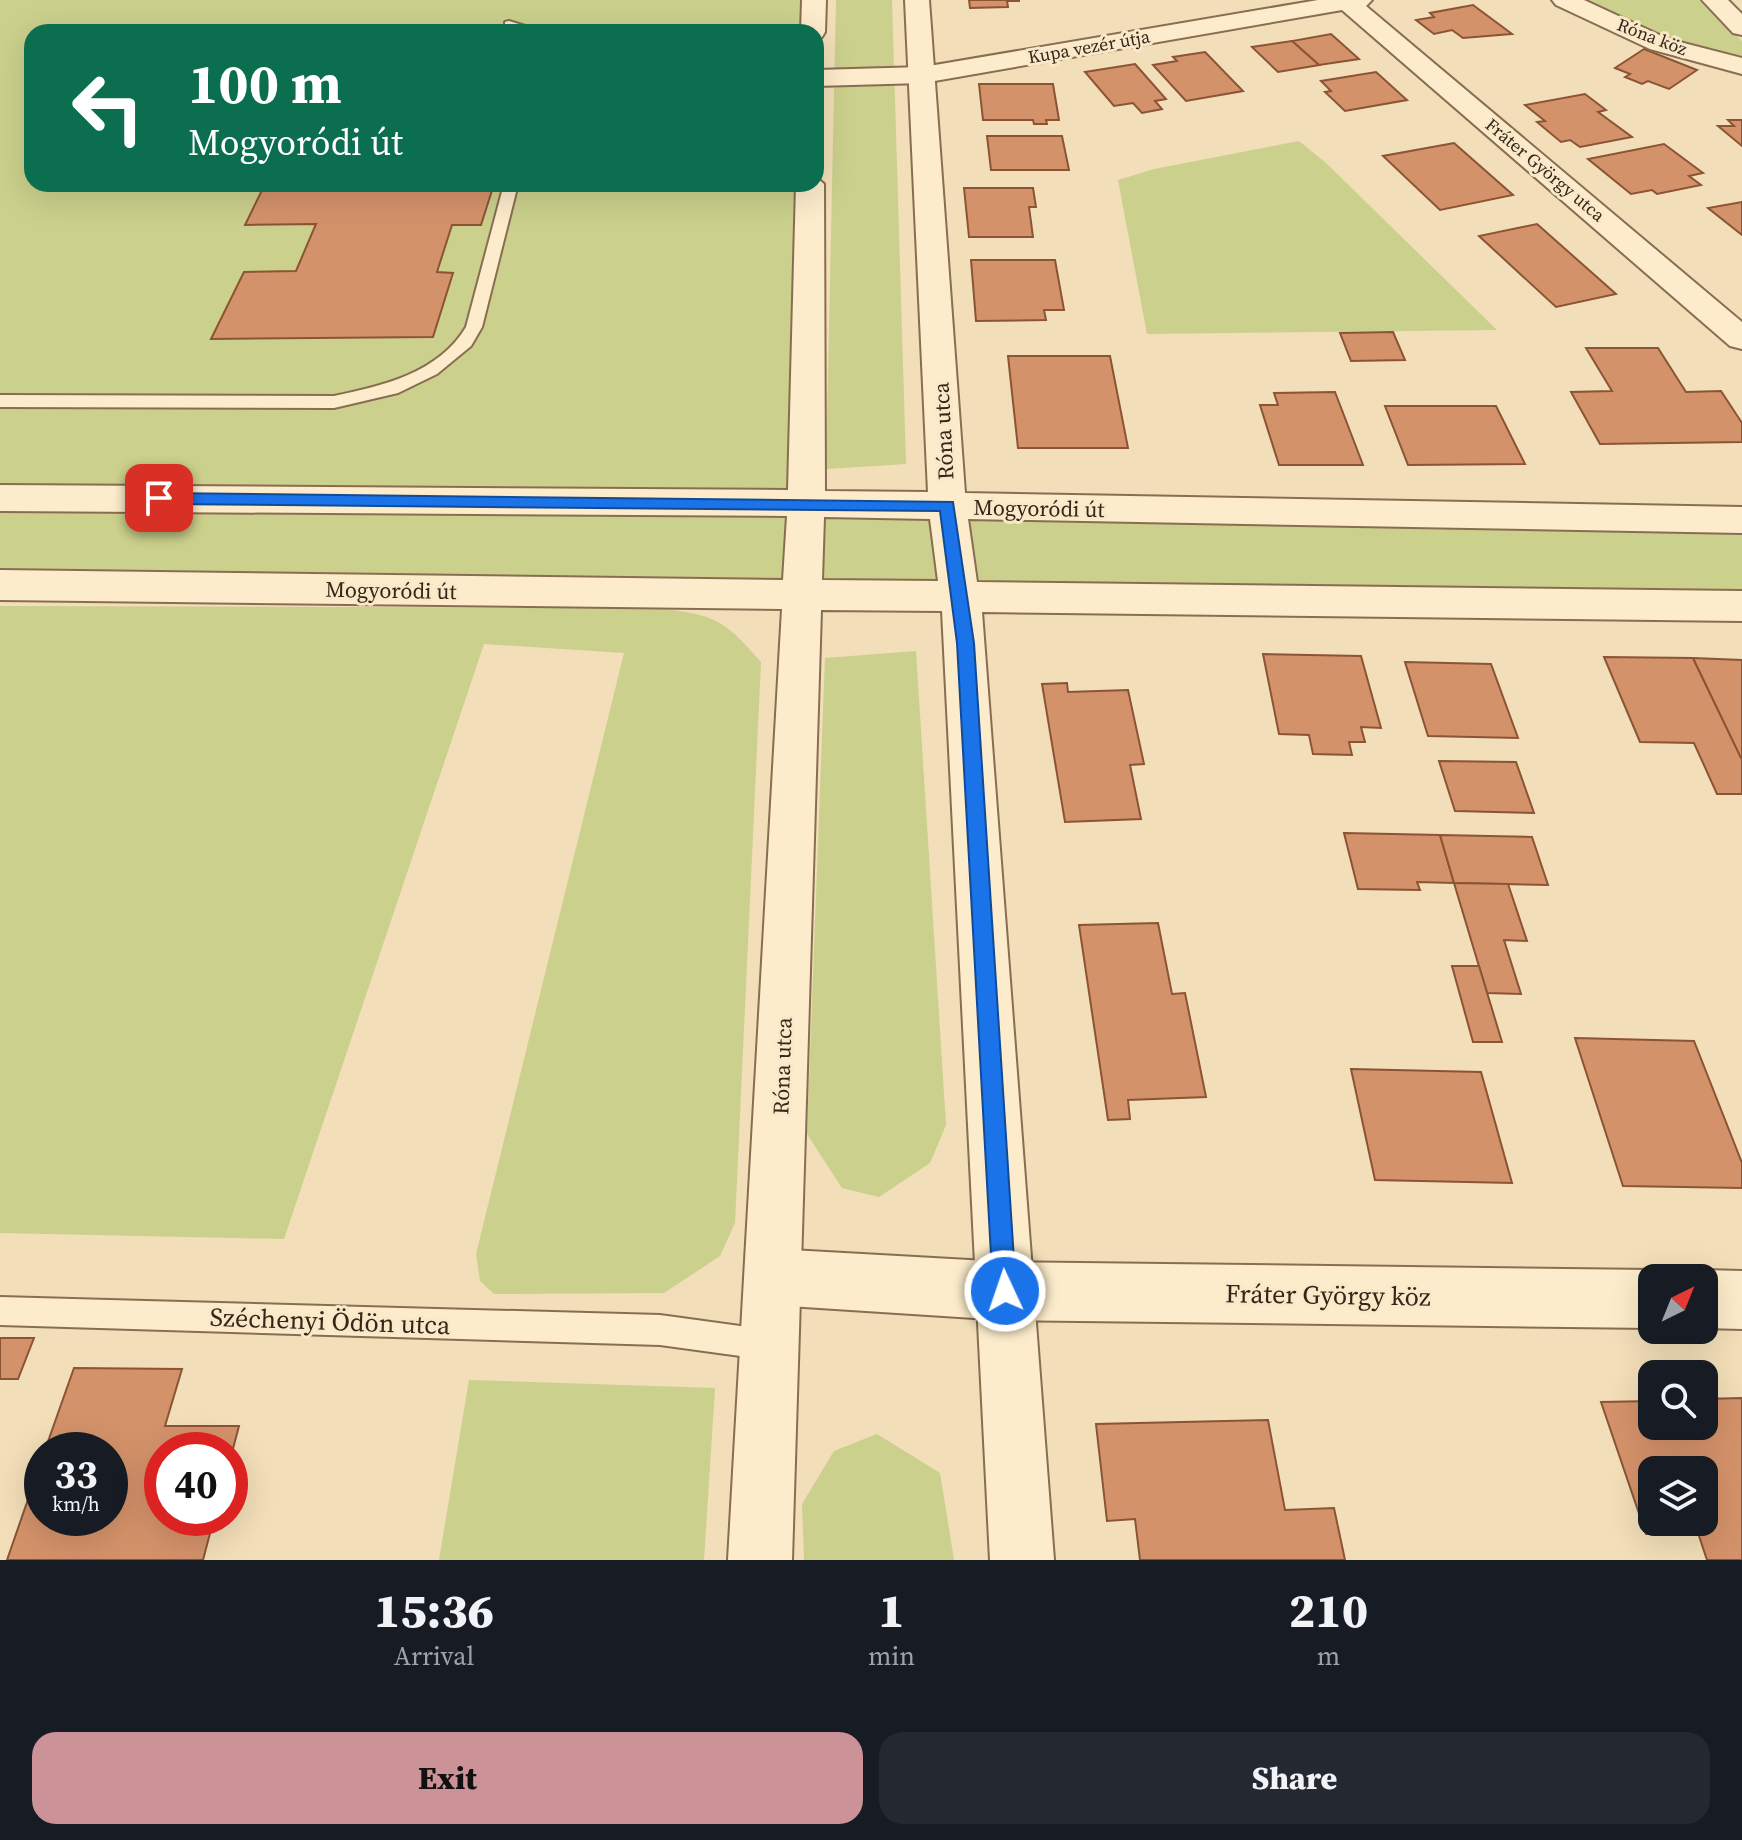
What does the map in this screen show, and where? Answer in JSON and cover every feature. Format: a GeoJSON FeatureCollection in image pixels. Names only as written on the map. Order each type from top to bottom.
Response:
{"type":"FeatureCollection","features":[{"type":"Feature","properties":{"kind":"street"},"geometry":{"type":"LineString","coordinates":[[813,24],[814,0]]}},
{"type":"Feature","properties":{"kind":"street","name":"Róna utca"},"geometry":{"type":"LineString","coordinates":[[917,0],[947,506],[961,596],[1022,1560]]}},
{"type":"Feature","properties":{"kind":"street","name":"Róna köz"},"geometry":{"type":"LineString","coordinates":[[1564,0],[1659,44],[1742,66]]}},
{"type":"Feature","properties":{"kind":"street"},"geometry":{"type":"LineString","coordinates":[[1714,0],[1742,28]]}},
{"type":"Feature","properties":{"kind":"street","name":"Kupa vezér útja"},"geometry":{"type":"LineString","coordinates":[[824,78],[923,75],[1354,1]]}},
{"type":"Feature","properties":{"kind":"street","name":"Fráter György utca"},"geometry":{"type":"LineString","coordinates":[[1354,1],[1742,339]]}},
{"type":"Feature","properties":{"kind":"street","name":"Róna utca"},"geometry":{"type":"LineString","coordinates":[[760,1560],[806,503],[810,192]]}},
{"type":"Feature","properties":{"kind":"street","name":"Mogyoródi út"},"geometry":{"type":"LineString","coordinates":[[0,498],[806,503],[1742,520]]}},
{"type":"Feature","properties":{"kind":"street","name":"Mogyoródi út"},"geometry":{"type":"LineString","coordinates":[[0,585],[1742,606]]}},
{"type":"Feature","properties":{"kind":"street"},"geometry":{"type":"LineString","coordinates":[[773,1277],[1005,1291]]}},
{"type":"Feature","properties":{"kind":"street","name":"Fráter György köz"},"geometry":{"type":"LineString","coordinates":[[1005,1291],[1638,1299]]}},
{"type":"Feature","properties":{"kind":"street"},"geometry":{"type":"LineString","coordinates":[[1718,1299],[1742,1300]]}},
{"type":"Feature","properties":{"kind":"lane"},"geometry":{"type":"LineString","coordinates":[[0,401],[334,402],[392,389],[431,370],[463,346],[474,327],[509,192]]}},
{"type":"Feature","properties":{"kind":"lane","name":"Széchenyi Ödön utca"},"geometry":{"type":"LineString","coordinates":[[0,1311],[660,1330],[769,1345]]}},
{"type":"Feature","properties":{"kind":"green space"},"geometry":{"type":"Polygon","coordinates":[[[0,0],[814,0],[813,24],[24,24],[24,192],[810,192],[806,503],[1742,520],[1742,606],[0,585],[0,0]]]}},
{"type":"Feature","properties":{"kind":"green space"},"geometry":{"type":"Polygon","coordinates":[[[836,0],[892,0],[906,464],[826,469],[836,0]]]}},
{"type":"Feature","properties":{"kind":"green space"},"geometry":{"type":"Polygon","coordinates":[[[1585,0],[1699,0],[1742,41],[1742,59],[1660,37],[1585,0]]]}},
{"type":"Feature","properties":{"kind":"green space"},"geometry":{"type":"Polygon","coordinates":[[[1299,141],[1326,163],[1497,330],[1147,334],[1118,180],[1154,169],[1299,141]]]}},
{"type":"Feature","properties":{"kind":"green space"},"geometry":{"type":"Polygon","coordinates":[[[0,606],[657,608],[705,617],[737,636],[761,662],[735,1223],[720,1256],[664,1293],[494,1294],[480,1281],[476,1254],[624,653],[484,644],[284,1239],[0,1233],[0,606]]]}},
{"type":"Feature","properties":{"kind":"green space"},"geometry":{"type":"Polygon","coordinates":[[[916,651],[946,1125],[930,1163],[879,1197],[842,1188],[807,1134],[825,658],[916,651]]]}},
{"type":"Feature","properties":{"kind":"green space"},"geometry":{"type":"Polygon","coordinates":[[[469,1380],[715,1388],[704,1560],[439,1560],[469,1380]]]}},
{"type":"Feature","properties":{"kind":"green space"},"geometry":{"type":"Polygon","coordinates":[[[877,1434],[940,1473],[954,1560],[804,1560],[802,1504],[834,1451],[877,1434]]]}},
{"type":"Feature","properties":{"kind":"building"},"geometry":{"type":"Polygon","coordinates":[[[969,0],[1019,1],[1007,1],[1008,7],[970,8],[969,0]]]}},
{"type":"Feature","properties":{"kind":"building"},"geometry":{"type":"Polygon","coordinates":[[[1473,5],[1512,34],[1463,38],[1452,30],[1434,34],[1416,20],[1434,17],[1430,13],[1473,5]]]}},
{"type":"Feature","properties":{"kind":"building"},"geometry":{"type":"Polygon","coordinates":[[[1331,34],[1359,59],[1319,65],[1292,41],[1331,34]]]}},
{"type":"Feature","properties":{"kind":"building"},"geometry":{"type":"Polygon","coordinates":[[[1292,41],[1319,65],[1278,72],[1252,47],[1292,41]]]}},
{"type":"Feature","properties":{"kind":"building"},"geometry":{"type":"Polygon","coordinates":[[[1644,49],[1697,70],[1669,89],[1648,81],[1642,84],[1625,77],[1630,74],[1615,68],[1644,49]]]}},
{"type":"Feature","properties":{"kind":"building"},"geometry":{"type":"Polygon","coordinates":[[[1205,52],[1243,91],[1186,101],[1153,65],[1177,61],[1173,57],[1205,52]]]}},
{"type":"Feature","properties":{"kind":"building"},"geometry":{"type":"Polygon","coordinates":[[[1135,64],[1166,99],[1155,101],[1162,109],[1142,113],[1133,103],[1114,106],[1085,72],[1135,64]]]}},
{"type":"Feature","properties":{"kind":"building"},"geometry":{"type":"Polygon","coordinates":[[[1376,72],[1407,100],[1345,111],[1325,92],[1331,91],[1321,81],[1376,72]]]}},
{"type":"Feature","properties":{"kind":"building"},"geometry":{"type":"Polygon","coordinates":[[[979,84],[1053,84],[1059,120],[1034,124],[1033,120],[983,120],[979,84]]]}},
{"type":"Feature","properties":{"kind":"building"},"geometry":{"type":"Polygon","coordinates":[[[1585,94],[1606,110],[1598,112],[1632,137],[1580,147],[1570,140],[1561,142],[1537,122],[1545,121],[1525,105],[1585,94]]]}},
{"type":"Feature","properties":{"kind":"building"},"geometry":{"type":"Polygon","coordinates":[[[1728,120],[1742,120],[1742,146],[1718,126],[1734,126],[1728,120]]]}},
{"type":"Feature","properties":{"kind":"building"},"geometry":{"type":"Polygon","coordinates":[[[987,136],[1062,136],[1069,170],[991,170],[987,136]]]}},
{"type":"Feature","properties":{"kind":"building"},"geometry":{"type":"Polygon","coordinates":[[[1454,143],[1513,195],[1440,210],[1383,156],[1454,143]]]}},
{"type":"Feature","properties":{"kind":"building"},"geometry":{"type":"Polygon","coordinates":[[[1664,144],[1703,173],[1689,176],[1701,185],[1657,194],[1652,190],[1631,194],[1588,159],[1664,144]]]}},
{"type":"Feature","properties":{"kind":"building"},"geometry":{"type":"Polygon","coordinates":[[[964,188],[1033,188],[1036,207],[1029,207],[1033,237],[969,237],[964,188]]]}},
{"type":"Feature","properties":{"kind":"building"},"geometry":{"type":"Polygon","coordinates":[[[261,192],[491,192],[481,225],[452,225],[437,272],[453,273],[433,337],[211,339],[244,272],[296,271],[316,224],[245,225],[261,192]]]}},
{"type":"Feature","properties":{"kind":"building"},"geometry":{"type":"Polygon","coordinates":[[[1742,202],[1742,235],[1708,208],[1742,202]]]}},
{"type":"Feature","properties":{"kind":"building"},"geometry":{"type":"Polygon","coordinates":[[[1537,224],[1616,294],[1556,307],[1479,236],[1537,224]]]}},
{"type":"Feature","properties":{"kind":"building"},"geometry":{"type":"Polygon","coordinates":[[[971,260],[1055,260],[1064,310],[1044,310],[1046,320],[976,321],[971,260]]]}},
{"type":"Feature","properties":{"kind":"building"},"geometry":{"type":"Polygon","coordinates":[[[1393,332],[1405,360],[1351,361],[1340,333],[1393,332]]]}},
{"type":"Feature","properties":{"kind":"building"},"geometry":{"type":"Polygon","coordinates":[[[1586,348],[1658,348],[1686,392],[1721,391],[1742,423],[1742,442],[1600,444],[1571,392],[1612,391],[1586,348]]]}},
{"type":"Feature","properties":{"kind":"building"},"geometry":{"type":"Polygon","coordinates":[[[1008,356],[1110,356],[1128,448],[1018,448],[1008,356]]]}},
{"type":"Feature","properties":{"kind":"building"},"geometry":{"type":"Polygon","coordinates":[[[1335,392],[1363,465],[1279,465],[1260,405],[1278,405],[1274,393],[1335,392]]]}},
{"type":"Feature","properties":{"kind":"building"},"geometry":{"type":"Polygon","coordinates":[[[1385,406],[1496,406],[1525,464],[1408,465],[1385,406]]]}},
{"type":"Feature","properties":{"kind":"building"},"geometry":{"type":"Polygon","coordinates":[[[1263,654],[1361,656],[1381,728],[1361,727],[1365,742],[1349,742],[1352,755],[1313,754],[1309,735],[1279,734],[1263,654]]]}},
{"type":"Feature","properties":{"kind":"building"},"geometry":{"type":"Polygon","coordinates":[[[1604,657],[1693,658],[1742,759],[1742,794],[1717,794],[1694,743],[1640,742],[1604,657]]]}},
{"type":"Feature","properties":{"kind":"building"},"geometry":{"type":"Polygon","coordinates":[[[1693,658],[1742,660],[1742,758],[1741,758],[1693,658]]]}},
{"type":"Feature","properties":{"kind":"building"},"geometry":{"type":"Polygon","coordinates":[[[1405,662],[1491,664],[1518,738],[1428,736],[1405,662]]]}},
{"type":"Feature","properties":{"kind":"building"},"geometry":{"type":"Polygon","coordinates":[[[1067,683],[1068,692],[1128,690],[1144,764],[1130,765],[1141,819],[1065,822],[1042,684],[1067,683]]]}},
{"type":"Feature","properties":{"kind":"building"},"geometry":{"type":"Polygon","coordinates":[[[1439,761],[1516,762],[1534,813],[1455,811],[1439,761]]]}},
{"type":"Feature","properties":{"kind":"building"},"geometry":{"type":"Polygon","coordinates":[[[1344,833],[1440,835],[1454,883],[1417,882],[1420,890],[1358,889],[1344,833]]]}},
{"type":"Feature","properties":{"kind":"building"},"geometry":{"type":"Polygon","coordinates":[[[1440,835],[1532,837],[1548,885],[1454,883],[1440,835]]]}},
{"type":"Feature","properties":{"kind":"building"},"geometry":{"type":"Polygon","coordinates":[[[1454,883],[1508,884],[1527,941],[1504,940],[1521,994],[1487,993],[1454,883]]]}},
{"type":"Feature","properties":{"kind":"building"},"geometry":{"type":"Polygon","coordinates":[[[1158,923],[1172,994],[1185,993],[1206,1097],[1128,1100],[1130,1119],[1108,1120],[1079,925],[1158,923]]]}},
{"type":"Feature","properties":{"kind":"building"},"geometry":{"type":"Polygon","coordinates":[[[1452,966],[1479,966],[1502,1042],[1473,1042],[1452,966]]]}},
{"type":"Feature","properties":{"kind":"building"},"geometry":{"type":"Polygon","coordinates":[[[1575,1038],[1694,1041],[1742,1163],[1742,1188],[1623,1186],[1575,1038]]]}},
{"type":"Feature","properties":{"kind":"building"},"geometry":{"type":"Polygon","coordinates":[[[1351,1069],[1481,1072],[1512,1183],[1375,1180],[1351,1069]]]}},
{"type":"Feature","properties":{"kind":"building"},"geometry":{"type":"Polygon","coordinates":[[[0,1338],[34,1338],[18,1379],[0,1379],[0,1338]]]}},
{"type":"Feature","properties":{"kind":"building"},"geometry":{"type":"Polygon","coordinates":[[[74,1368],[182,1369],[165,1426],[239,1426],[237,1432],[144,1432],[144,1536],[209,1536],[203,1560],[7,1560],[24,1511],[24,1536],[128,1536],[128,1432],[51,1432],[74,1368]]]}},
{"type":"Feature","properties":{"kind":"building"},"geometry":{"type":"Polygon","coordinates":[[[1742,1398],[1742,1560],[1707,1560],[1699,1536],[1718,1536],[1718,1456],[1638,1456],[1638,1511],[1601,1402],[1638,1401],[1638,1440],[1718,1440],[1718,1399],[1742,1398]]]}},
{"type":"Feature","properties":{"kind":"building"},"geometry":{"type":"Polygon","coordinates":[[[1268,1420],[1285,1510],[1334,1508],[1345,1560],[1140,1560],[1135,1519],[1107,1521],[1096,1424],[1268,1420]]]}},
{"type":"Feature","properties":{"kind":"route"},"geometry":{"type":"LineString","coordinates":[[159,498],[947,506],[966,643],[1005,1291]]}}]}
